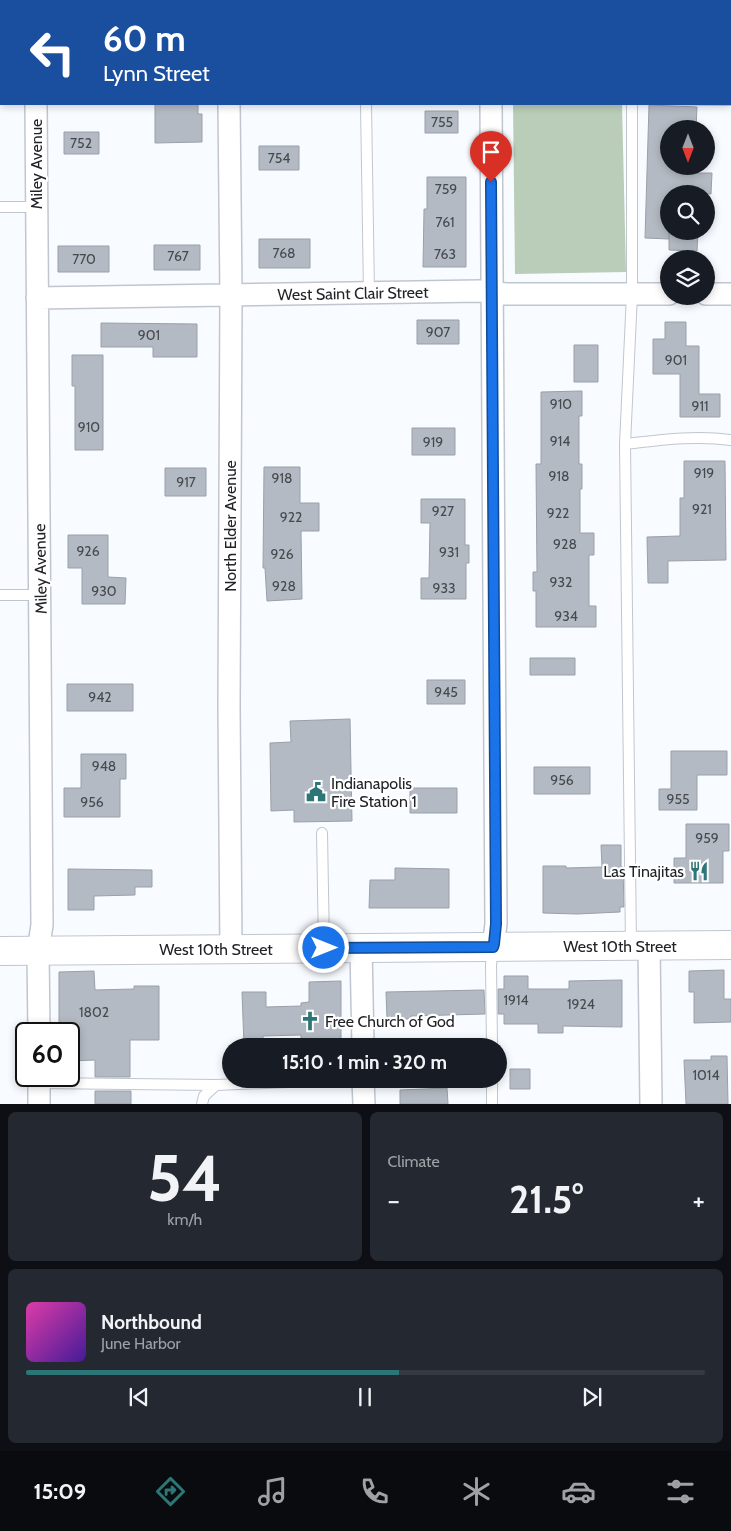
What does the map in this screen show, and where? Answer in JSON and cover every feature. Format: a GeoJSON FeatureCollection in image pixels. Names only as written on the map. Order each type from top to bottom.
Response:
{"type":"FeatureCollection","features":[{"type":"Feature","properties":{"kind":"main road","name":"West 10th Street"},"geometry":{"type":"LineString","coordinates":[[0,951],[731,945]]}},
{"type":"Feature","properties":{"kind":"street","name":"Miley Avenue"},"geometry":{"type":"LineString","coordinates":[[36,105],[42,925],[38,951],[39,1022]]}},
{"type":"Feature","properties":{"kind":"street","name":"North Elder Avenue"},"geometry":{"type":"LineString","coordinates":[[230,105],[229,696],[231,949]]}},
{"type":"Feature","properties":{"kind":"street"},"geometry":{"type":"LineString","coordinates":[[491,105],[496,924],[493,947]]}},
{"type":"Feature","properties":{"kind":"street","name":"West Saint Clair Street"},"geometry":{"type":"LineString","coordinates":[[37,298],[492,292],[660,294]]}},
{"type":"Feature","properties":{"kind":"street"},"geometry":{"type":"LineString","coordinates":[[715,294],[731,294]]}},
{"type":"Feature","properties":{"kind":"street"},"geometry":{"type":"LineString","coordinates":[[640,946],[651,1104]]}},
{"type":"Feature","properties":{"kind":"street"},"geometry":{"type":"LineString","coordinates":[[361,948],[363,1038]]}},
{"type":"Feature","properties":{"kind":"street"},"geometry":{"type":"LineString","coordinates":[[363,1088],[364,1104]]}},
{"type":"Feature","properties":{"kind":"lane"},"geometry":{"type":"LineString","coordinates":[[366,105],[369,293]]}},
{"type":"Feature","properties":{"kind":"lane"},"geometry":{"type":"LineString","coordinates":[[632,105],[632,294],[625,444],[640,946]]}},
{"type":"Feature","properties":{"kind":"lane"},"geometry":{"type":"LineString","coordinates":[[0,207],[36,207]]}},
{"type":"Feature","properties":{"kind":"lane"},"geometry":{"type":"LineString","coordinates":[[625,444],[674,438],[731,440]]}},
{"type":"Feature","properties":{"kind":"lane"},"geometry":{"type":"LineString","coordinates":[[0,595],[40,595]]}},
{"type":"Feature","properties":{"kind":"lane"},"geometry":{"type":"LineString","coordinates":[[322,833],[324,948]]}},
{"type":"Feature","properties":{"kind":"lane"},"geometry":{"type":"LineString","coordinates":[[492,1038],[491,965],[493,947]]}},
{"type":"Feature","properties":{"kind":"lane"},"geometry":{"type":"LineString","coordinates":[[202,1104],[204,1096],[216,1085]]}},
{"type":"Feature","properties":{"kind":"lane"},"geometry":{"type":"LineString","coordinates":[[39,1088],[222,1085]]}},
{"type":"Feature","properties":{"kind":"lane"},"geometry":{"type":"LineString","coordinates":[[492,1088],[492,1104]]}},
{"type":"Feature","properties":{"kind":"green space"},"geometry":{"type":"Polygon","coordinates":[[[513,105],[622,105],[626,272],[515,274],[513,105]]]}},
{"type":"Feature","properties":{"kind":"green space"},"geometry":{"type":"Polygon","coordinates":[[[639,105],[731,105],[731,106],[639,105]]]}},
{"type":"Feature","properties":{"kind":"building"},"geometry":{"type":"Polygon","coordinates":[[[155,105],[198,105],[198,114],[202,114],[202,142],[155,143],[155,105]]]}},
{"type":"Feature","properties":{"kind":"building"},"geometry":{"type":"Polygon","coordinates":[[[649,105],[697,107],[696,120],[660,120],[660,175],[712,175],[711,185],[660,185],[660,239],[645,238],[649,105]]]}},
{"type":"Feature","properties":{"kind":"building"},"geometry":{"type":"Polygon","coordinates":[[[425,111],[458,111],[458,133],[425,133],[425,111]]]}},
{"type":"Feature","properties":{"kind":"building"},"geometry":{"type":"Polygon","coordinates":[[[64,132],[99,132],[99,154],[64,154],[64,132]]]}},
{"type":"Feature","properties":{"kind":"building"},"geometry":{"type":"Polygon","coordinates":[[[259,146],[299,146],[299,170],[259,170],[259,146]]]}},
{"type":"Feature","properties":{"kind":"building"},"geometry":{"type":"Polygon","coordinates":[[[427,177],[466,177],[466,267],[423,267],[424,209],[427,209],[427,177]]]}},
{"type":"Feature","properties":{"kind":"building"},"geometry":{"type":"Polygon","coordinates":[[[259,239],[310,239],[310,268],[259,268],[259,239]]]}},
{"type":"Feature","properties":{"kind":"building"},"geometry":{"type":"Polygon","coordinates":[[[669,240],[698,240],[697,250],[669,250],[669,240]]]}},
{"type":"Feature","properties":{"kind":"building"},"geometry":{"type":"Polygon","coordinates":[[[154,245],[200,245],[200,270],[154,270],[154,245]]]}},
{"type":"Feature","properties":{"kind":"building"},"geometry":{"type":"Polygon","coordinates":[[[58,246],[109,246],[109,272],[58,272],[58,246]]]}},
{"type":"Feature","properties":{"kind":"building"},"geometry":{"type":"Polygon","coordinates":[[[417,320],[459,320],[459,344],[417,344],[417,320]]]}},
{"type":"Feature","properties":{"kind":"building"},"geometry":{"type":"Polygon","coordinates":[[[665,322],[686,322],[686,346],[699,346],[699,394],[720,394],[720,417],[680,417],[680,374],[653,374],[653,339],[665,339],[665,322]]]}},
{"type":"Feature","properties":{"kind":"building"},"geometry":{"type":"Polygon","coordinates":[[[101,323],[197,324],[197,357],[153,357],[153,347],[101,347],[101,323]]]}},
{"type":"Feature","properties":{"kind":"building"},"geometry":{"type":"Polygon","coordinates":[[[574,345],[598,345],[598,382],[574,382],[574,345]]]}},
{"type":"Feature","properties":{"kind":"building"},"geometry":{"type":"Polygon","coordinates":[[[72,355],[103,355],[103,450],[75,450],[75,386],[72,386],[72,355]]]}},
{"type":"Feature","properties":{"kind":"building"},"geometry":{"type":"Polygon","coordinates":[[[582,391],[582,416],[579,416],[579,464],[582,464],[580,533],[594,533],[594,555],[589,555],[589,606],[596,606],[596,627],[536,627],[536,591],[533,591],[533,572],[537,572],[536,464],[541,464],[541,392],[582,391]]]}},
{"type":"Feature","properties":{"kind":"building"},"geometry":{"type":"Polygon","coordinates":[[[412,428],[455,428],[455,455],[412,455],[412,428]]]}},
{"type":"Feature","properties":{"kind":"building"},"geometry":{"type":"Polygon","coordinates":[[[684,461],[725,461],[726,560],[668,561],[668,583],[648,583],[647,537],[680,536],[680,498],[684,498],[684,461]]]}},
{"type":"Feature","properties":{"kind":"building"},"geometry":{"type":"Polygon","coordinates":[[[264,467],[300,467],[300,503],[319,503],[319,531],[301,531],[302,599],[267,601],[265,568],[263,568],[264,467]]]}},
{"type":"Feature","properties":{"kind":"building"},"geometry":{"type":"Polygon","coordinates":[[[165,468],[206,468],[206,496],[165,496],[165,468]]]}},
{"type":"Feature","properties":{"kind":"building"},"geometry":{"type":"Polygon","coordinates":[[[421,499],[465,499],[465,545],[469,545],[469,563],[466,563],[466,599],[421,599],[421,578],[429,578],[430,523],[421,523],[421,499]]]}},
{"type":"Feature","properties":{"kind":"building"},"geometry":{"type":"Polygon","coordinates":[[[68,535],[108,535],[108,577],[126,578],[125,604],[82,604],[82,568],[68,568],[68,535]]]}},
{"type":"Feature","properties":{"kind":"building"},"geometry":{"type":"Polygon","coordinates":[[[530,658],[575,658],[575,675],[530,675],[530,658]]]}},
{"type":"Feature","properties":{"kind":"building"},"geometry":{"type":"Polygon","coordinates":[[[427,680],[465,680],[465,704],[427,704],[427,680]]]}},
{"type":"Feature","properties":{"kind":"building"},"geometry":{"type":"Polygon","coordinates":[[[67,684],[133,684],[133,711],[67,711],[67,684]]]}},
{"type":"Feature","properties":{"kind":"building"},"geometry":{"type":"Polygon","coordinates":[[[350,719],[352,821],[294,822],[294,810],[271,811],[270,743],[291,742],[290,721],[350,719]]]}},
{"type":"Feature","properties":{"kind":"building"},"geometry":{"type":"Polygon","coordinates":[[[671,751],[727,751],[727,775],[697,775],[697,810],[659,810],[659,789],[671,789],[671,751]]]}},
{"type":"Feature","properties":{"kind":"building"},"geometry":{"type":"Polygon","coordinates":[[[81,754],[126,754],[126,779],[120,779],[120,817],[64,817],[64,788],[81,788],[81,754]]]}},
{"type":"Feature","properties":{"kind":"building"},"geometry":{"type":"Polygon","coordinates":[[[534,767],[590,767],[590,794],[534,794],[534,767]]]}},
{"type":"Feature","properties":{"kind":"building"},"geometry":{"type":"Polygon","coordinates":[[[410,788],[457,788],[457,813],[410,813],[410,788]]]}},
{"type":"Feature","properties":{"kind":"building"},"geometry":{"type":"Polygon","coordinates":[[[686,824],[729,824],[729,851],[723,851],[723,883],[674,883],[674,858],[686,858],[686,824]]]}},
{"type":"Feature","properties":{"kind":"building"},"geometry":{"type":"Polygon","coordinates":[[[601,845],[621,845],[624,907],[620,907],[620,912],[543,913],[543,866],[566,866],[566,868],[602,867],[601,845]]]}},
{"type":"Feature","properties":{"kind":"building"},"geometry":{"type":"Polygon","coordinates":[[[395,868],[449,869],[449,908],[369,908],[370,880],[395,880],[395,868]]]}},
{"type":"Feature","properties":{"kind":"building"},"geometry":{"type":"Polygon","coordinates":[[[68,869],[152,870],[152,887],[135,887],[135,895],[94,896],[94,910],[68,910],[68,869]]]}},
{"type":"Feature","properties":{"kind":"building"},"geometry":{"type":"Polygon","coordinates":[[[724,970],[724,999],[731,999],[731,1022],[694,1023],[694,992],[689,992],[689,971],[724,970]]]}},
{"type":"Feature","properties":{"kind":"building"},"geometry":{"type":"Polygon","coordinates":[[[94,971],[95,990],[134,989],[134,986],[159,986],[159,1040],[130,1040],[130,1077],[95,1077],[95,1060],[80,1061],[80,1022],[59,1022],[59,972],[94,971]]]}},
{"type":"Feature","properties":{"kind":"building"},"geometry":{"type":"Polygon","coordinates":[[[504,976],[528,976],[528,989],[569,989],[569,981],[622,980],[622,1027],[563,1026],[563,1033],[538,1033],[538,1024],[504,1024],[504,1014],[498,1014],[498,989],[504,989],[504,976]]]}},
{"type":"Feature","properties":{"kind":"building","name":"Free Church of God"},"geometry":{"type":"Polygon","coordinates":[[[341,981],[341,1038],[301,1038],[301,1035],[244,1038],[242,992],[266,992],[266,1007],[301,1006],[301,1003],[309,1002],[309,982],[341,981]]]}},
{"type":"Feature","properties":{"kind":"building"},"geometry":{"type":"Polygon","coordinates":[[[484,990],[485,1014],[411,1016],[411,1019],[387,1019],[386,992],[484,990]]]}},
{"type":"Feature","properties":{"kind":"building"},"geometry":{"type":"Polygon","coordinates":[[[711,1056],[727,1056],[728,1104],[686,1104],[684,1060],[711,1060],[711,1056]]]}},
{"type":"Feature","properties":{"kind":"building"},"geometry":{"type":"Polygon","coordinates":[[[510,1069],[530,1069],[530,1089],[510,1089],[510,1069]]]}},
{"type":"Feature","properties":{"kind":"building"},"geometry":{"type":"Polygon","coordinates":[[[447,1088],[448,1104],[400,1104],[400,1090],[447,1088]]]}},
{"type":"Feature","properties":{"kind":"building"},"geometry":{"type":"Polygon","coordinates":[[[95,1091],[131,1091],[131,1104],[95,1104],[95,1091]]]}},
{"type":"Feature","properties":{"kind":"place","name":"Indianapolis Fire Station 1"},"geometry":{"type":"Point","coordinates":[316,792]}},
{"type":"Feature","properties":{"kind":"place","name":"Las Tinajitas"},"geometry":{"type":"Point","coordinates":[699,871]}},
{"type":"Feature","properties":{"kind":"place","name":"Free Church of God"},"geometry":{"type":"Point","coordinates":[310,1021]}},
{"type":"Feature","properties":{"kind":"route"},"geometry":{"type":"LineString","coordinates":[[324,948],[493,947],[494,944],[496,924],[491,182]]}}]}
